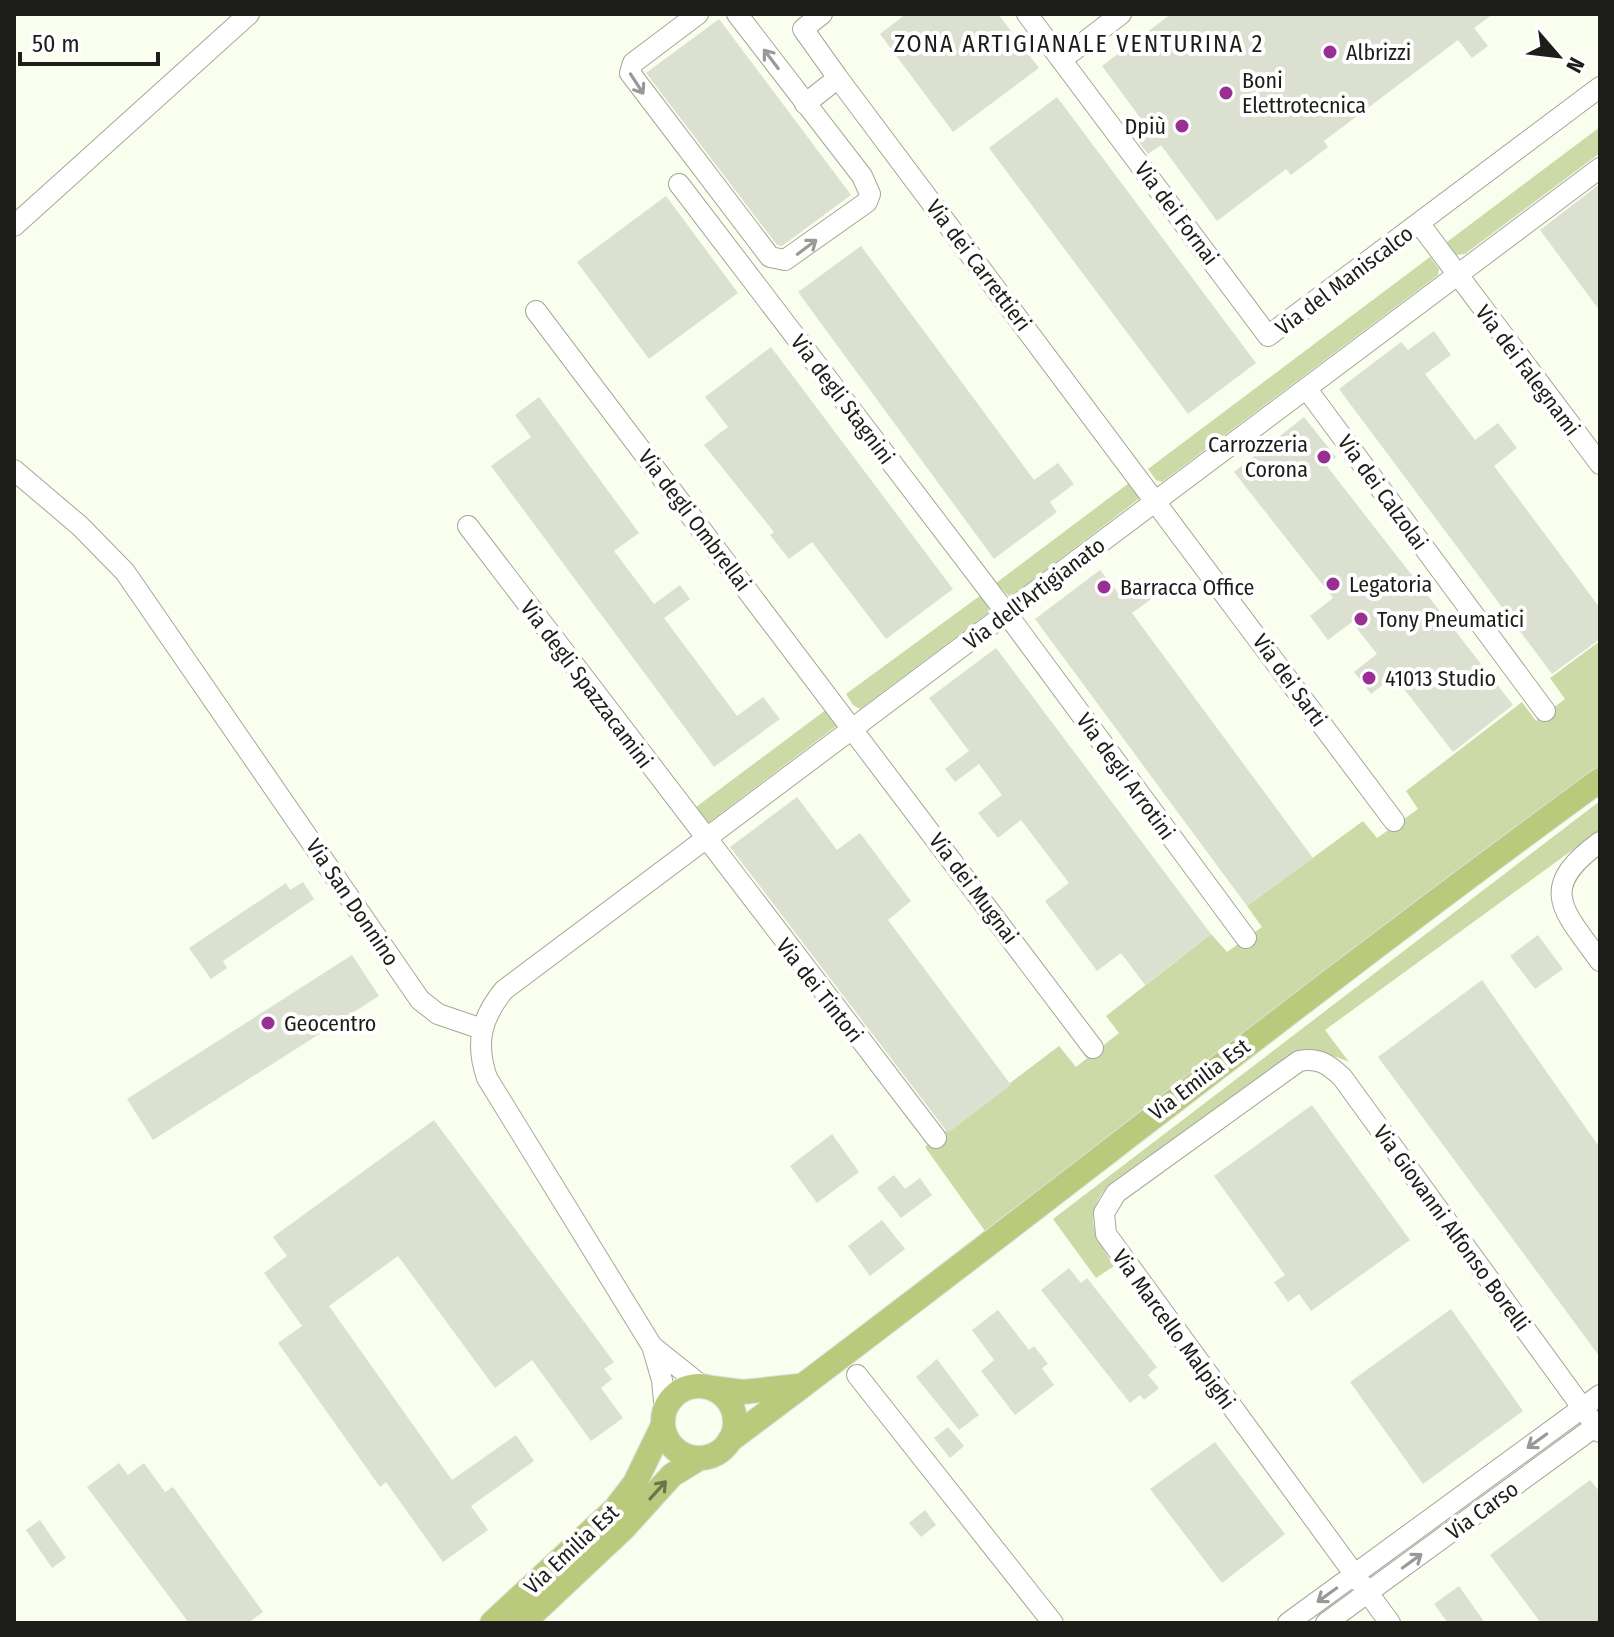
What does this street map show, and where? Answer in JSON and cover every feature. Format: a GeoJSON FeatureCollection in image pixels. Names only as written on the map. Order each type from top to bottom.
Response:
{"type":"FeatureCollection","features":[{"type":"Feature","properties":{"kind":"main road","name":"Via Emilia Est"},"geometry":{"type":"LineString","coordinates":[[523,1623],[624,1528],[672,1475],[700,1458],[717,1453],[1406,921],[1600,780]]}},
{"type":"Feature","properties":{"kind":"main road","name":"Via Emilia Est"},"geometry":{"type":"LineString","coordinates":[[492,1623],[615,1509],[635,1483],[675,1395],[707,1387],[765,1392],[804,1385]]}},
{"type":"Feature","properties":{"kind":"main road"},"geometry":{"type":"LineString","coordinates":[[707,1387],[728,1401],[733,1411],[735,1421],[729,1441]]}},
{"type":"Feature","properties":{"kind":"main road"},"geometry":{"type":"LineString","coordinates":[[664,1419],[668,1440],[678,1451],[700,1458]]}},
{"type":"Feature","properties":{"kind":"street"},"geometry":{"type":"LineString","coordinates":[[14,226],[249,14]]}},
{"type":"Feature","properties":{"kind":"street"},"geometry":{"type":"LineString","coordinates":[[698,14],[633,63],[630,73],[770,257],[795,257],[867,202],[870,194],[862,176],[737,14]]}},
{"type":"Feature","properties":{"kind":"street","name":"Via dei Fornai"},"geometry":{"type":"LineString","coordinates":[[1027,14],[1268,336]]}},
{"type":"Feature","properties":{"kind":"street"},"geometry":{"type":"LineString","coordinates":[[1061,60],[1121,14]]}},
{"type":"Feature","properties":{"kind":"street","name":"Via dei Carrettieri"},"geometry":{"type":"LineString","coordinates":[[812,19],[838,78],[1157,501]]}},
{"type":"Feature","properties":{"kind":"street"},"geometry":{"type":"LineString","coordinates":[[805,104],[838,78]]}},
{"type":"Feature","properties":{"kind":"street","name":"Via del Maniscalco"},"geometry":{"type":"LineString","coordinates":[[1268,336],[1600,87]]}},
{"type":"Feature","properties":{"kind":"street","name":"Via dell'Artigianato"},"geometry":{"type":"LineString","coordinates":[[482,1029],[489,1010],[504,990],[1600,168]]}},
{"type":"Feature","properties":{"kind":"street","name":"Via degli Stagnini"},"geometry":{"type":"LineString","coordinates":[[679,184],[1007,614]]}},
{"type":"Feature","properties":{"kind":"street","name":"Via del Maniscalco"},"geometry":{"type":"LineString","coordinates":[[1419,223],[1456,275]]}},
{"type":"Feature","properties":{"kind":"street","name":"Via dei Falegnami"},"geometry":{"type":"LineString","coordinates":[[1456,275],[1600,464]]}},
{"type":"Feature","properties":{"kind":"street","name":"Via degli Ombrellai"},"geometry":{"type":"LineString","coordinates":[[536,311],[854,728]]}},
{"type":"Feature","properties":{"kind":"street","name":"Via dei Calzolai"},"geometry":{"type":"LineString","coordinates":[[1306,388],[1545,711]]}},
{"type":"Feature","properties":{"kind":"street","name":"Via San Donnino"},"geometry":{"type":"LineString","coordinates":[[14,470],[80,526],[125,572],[420,1000],[438,1014],[482,1029]]}},
{"type":"Feature","properties":{"kind":"street","name":"Via dei Sarti"},"geometry":{"type":"LineString","coordinates":[[1157,501],[1394,821]]}},
{"type":"Feature","properties":{"kind":"street","name":"Via degli Spazzacamini"},"geometry":{"type":"LineString","coordinates":[[468,526],[705,841]]}},
{"type":"Feature","properties":{"kind":"street","name":"Via degli Arrotini"},"geometry":{"type":"LineString","coordinates":[[1007,614],[1246,938]]}},
{"type":"Feature","properties":{"kind":"street","name":"Via dei Mugnai"},"geometry":{"type":"LineString","coordinates":[[854,728],[1093,1048]]}},
{"type":"Feature","properties":{"kind":"street","name":"Via dei Tintori"},"geometry":{"type":"LineString","coordinates":[[705,841],[936,1138]]}},
{"type":"Feature","properties":{"kind":"street"},"geometry":{"type":"LineString","coordinates":[[1600,842],[1570,867],[1561,895],[1567,916],[1600,961]]}},
{"type":"Feature","properties":{"kind":"street"},"geometry":{"type":"LineString","coordinates":[[482,1029],[480,1059],[487,1078],[652,1346],[662,1380],[664,1419]]}},
{"type":"Feature","properties":{"kind":"street","name":"Via Giovanni Alfonso Borelli"},"geometry":{"type":"LineString","coordinates":[[1313,1058],[1330,1066],[1342,1077],[1582,1408]]}},
{"type":"Feature","properties":{"kind":"street","name":"Via Marcello Malpighi"},"geometry":{"type":"LineString","coordinates":[[1313,1058],[1299,1061],[1276,1075],[1116,1193],[1103,1222],[1106,1234],[1127,1266],[1354,1575]]}},
{"type":"Feature","properties":{"kind":"street"},"geometry":{"type":"LineString","coordinates":[[652,1346],[707,1387]]}},
{"type":"Feature","properties":{"kind":"street"},"geometry":{"type":"LineString","coordinates":[[857,1375],[1053,1623]]}},
{"type":"Feature","properties":{"kind":"street","name":"Via Carso"},"geometry":{"type":"LineString","coordinates":[[1288,1623],[1600,1395]]}},
{"type":"Feature","properties":{"kind":"street","name":"Via Carso"},"geometry":{"type":"LineString","coordinates":[[1326,1623],[1599,1427],[1582,1408]]}},
{"type":"Feature","properties":{"kind":"street"},"geometry":{"type":"LineString","coordinates":[[1354,1575],[1390,1623]]}},
{"type":"Feature","properties":{"kind":"green space"},"geometry":{"type":"Polygon","coordinates":[[[1600,127],[1600,153],[1465,254],[1456,255],[1447,242],[1600,127]]]}},
{"type":"Feature","properties":{"kind":"green space"},"geometry":{"type":"Polygon","coordinates":[[[1430,257],[1439,269],[1438,275],[1162,482],[1156,480],[1148,469],[1430,257]]]}},
{"type":"Feature","properties":{"kind":"green space"},"geometry":{"type":"Polygon","coordinates":[[[1129,483],[1140,498],[1010,597],[996,583],[1129,483]]]}},
{"type":"Feature","properties":{"kind":"green space"},"geometry":{"type":"Polygon","coordinates":[[[981,595],[989,607],[988,613],[860,709],[853,705],[846,694],[981,595]]]}},
{"type":"Feature","properties":{"kind":"green space"},"geometry":{"type":"Polygon","coordinates":[[[1600,641],[1600,768],[985,1231],[925,1147],[1059,1046],[1076,1067],[1119,1033],[1106,1016],[1211,934],[1227,952],[1262,927],[1247,906],[1363,821],[1377,838],[1418,809],[1406,791],[1522,702],[1536,721],[1565,699],[1550,678],[1600,641]]]}},
{"type":"Feature","properties":{"kind":"green space"},"geometry":{"type":"Polygon","coordinates":[[[827,709],[839,724],[704,826],[692,810],[827,709]]]}},
{"type":"Feature","properties":{"kind":"green space"},"geometry":{"type":"Polygon","coordinates":[[[1600,801],[1600,830],[1325,1030],[1349,1062],[1320,1052],[1290,1055],[1112,1182],[1102,1193],[1093,1214],[1100,1243],[1114,1266],[1096,1278],[1053,1219],[1600,801]]]}},
{"type":"Feature","properties":{"kind":"building"},"geometry":{"type":"Polygon","coordinates":[[[906,14],[998,14],[1039,68],[953,132],[880,34],[906,14]]]}},
{"type":"Feature","properties":{"kind":"building"},"geometry":{"type":"Polygon","coordinates":[[[1171,14],[1493,14],[1474,28],[1488,46],[1472,58],[1458,40],[1324,141],[1328,147],[1291,175],[1286,169],[1217,221],[1161,145],[1148,154],[1138,141],[1150,131],[1102,66],[1171,14]]]}},
{"type":"Feature","properties":{"kind":"building"},"geometry":{"type":"Polygon","coordinates":[[[719,19],[851,195],[782,246],[777,245],[646,73],[719,19]]]}},
{"type":"Feature","properties":{"kind":"building"},"geometry":{"type":"Polygon","coordinates":[[[1057,97],[1256,363],[1188,414],[989,148],[1057,97]]]}},
{"type":"Feature","properties":{"kind":"building"},"geometry":{"type":"Polygon","coordinates":[[[1600,184],[1600,311],[1540,230],[1600,184]]]}},
{"type":"Feature","properties":{"kind":"building"},"geometry":{"type":"Polygon","coordinates":[[[666,196],[738,293],[649,359],[577,262],[666,196]]]}},
{"type":"Feature","properties":{"kind":"building"},"geometry":{"type":"Polygon","coordinates":[[[861,246],[1034,480],[1058,463],[1074,484],[1050,502],[1057,512],[994,559],[798,292],[861,246]]]}},
{"type":"Feature","properties":{"kind":"building"},"geometry":{"type":"Polygon","coordinates":[[[1434,331],[1451,355],[1425,374],[1475,440],[1498,423],[1517,448],[1494,466],[1600,608],[1600,639],[1552,674],[1339,389],[1401,342],[1408,350],[1434,331]]]}},
{"type":"Feature","properties":{"kind":"building"},"geometry":{"type":"Polygon","coordinates":[[[771,347],[953,589],[886,639],[812,542],[789,559],[770,535],[774,532],[704,445],[728,427],[705,397],[771,347]]]}},
{"type":"Feature","properties":{"kind":"building"},"geometry":{"type":"Polygon","coordinates":[[[539,397],[639,533],[614,551],[654,604],[680,585],[690,599],[664,618],[737,716],[763,697],[780,719],[714,767],[491,466],[531,437],[515,415],[539,397]]]}},
{"type":"Feature","properties":{"kind":"building"},"geometry":{"type":"Polygon","coordinates":[[[1304,417],[1336,457],[1326,465],[1513,705],[1453,752],[1394,676],[1371,694],[1354,672],[1377,654],[1352,622],[1328,640],[1310,616],[1333,598],[1234,472],[1304,417]]]}},
{"type":"Feature","properties":{"kind":"building"},"geometry":{"type":"Polygon","coordinates":[[[1100,570],[1118,593],[1139,578],[1154,597],[1132,613],[1313,858],[1247,906],[1035,619],[1100,570]]]}},
{"type":"Feature","properties":{"kind":"building"},"geometry":{"type":"Polygon","coordinates":[[[996,648],[1211,934],[1145,985],[1121,953],[1097,971],[1045,901],[1069,883],[1021,820],[998,838],[978,813],[1002,795],[979,764],[955,782],[945,769],[969,751],[929,698],[996,648]]]}},
{"type":"Feature","properties":{"kind":"building"},"geometry":{"type":"Polygon","coordinates":[[[797,797],[837,850],[860,833],[911,901],[888,920],[1011,1085],[948,1133],[730,847],[797,797]]]}},
{"type":"Feature","properties":{"kind":"building"},"geometry":{"type":"Polygon","coordinates":[[[303,882],[314,899],[223,961],[227,968],[211,979],[189,948],[286,883],[290,890],[303,882]]]}},
{"type":"Feature","properties":{"kind":"building"},"geometry":{"type":"Polygon","coordinates":[[[1538,935],[1563,969],[1535,989],[1510,956],[1538,935]]]}},
{"type":"Feature","properties":{"kind":"building"},"geometry":{"type":"Polygon","coordinates":[[[352,955],[379,996],[153,1140],[127,1099],[352,955]]]}},
{"type":"Feature","properties":{"kind":"building"},"geometry":{"type":"Polygon","coordinates":[[[1482,980],[1600,1148],[1600,1357],[1378,1057],[1482,980]]]}},
{"type":"Feature","properties":{"kind":"building"},"geometry":{"type":"Polygon","coordinates":[[[1312,1105],[1410,1240],[1311,1311],[1299,1294],[1288,1302],[1274,1282],[1285,1275],[1214,1176],[1312,1105]]]}},
{"type":"Feature","properties":{"kind":"building"},"geometry":{"type":"Polygon","coordinates":[[[434,1120],[614,1362],[604,1369],[612,1379],[601,1388],[623,1418],[591,1441],[532,1360],[495,1388],[398,1256],[329,1306],[452,1480],[516,1435],[534,1461],[471,1506],[488,1530],[443,1562],[386,1482],[380,1487],[278,1343],[302,1326],[264,1273],[287,1256],[273,1237],[434,1120]]]}},
{"type":"Feature","properties":{"kind":"building"},"geometry":{"type":"Polygon","coordinates":[[[832,1134],[859,1172],[817,1203],[790,1166],[832,1134]]]}},
{"type":"Feature","properties":{"kind":"building"},"geometry":{"type":"Polygon","coordinates":[[[894,1175],[905,1189],[920,1178],[932,1195],[901,1218],[877,1188],[894,1175]]]}},
{"type":"Feature","properties":{"kind":"building"},"geometry":{"type":"Polygon","coordinates":[[[882,1220],[905,1249],[870,1276],[848,1246],[882,1220]]]}},
{"type":"Feature","properties":{"kind":"building"},"geometry":{"type":"Polygon","coordinates":[[[1069,1268],[1081,1283],[1087,1278],[1157,1367],[1148,1375],[1159,1388],[1144,1400],[1140,1395],[1130,1403],[1041,1290],[1069,1268]]]}},
{"type":"Feature","properties":{"kind":"building"},"geometry":{"type":"Polygon","coordinates":[[[1451,1309],[1523,1411],[1423,1484],[1350,1382],[1451,1309]]]}},
{"type":"Feature","properties":{"kind":"building"},"geometry":{"type":"Polygon","coordinates":[[[998,1310],[1029,1350],[1034,1346],[1048,1364],[1042,1368],[1054,1385],[1015,1415],[981,1371],[994,1360],[972,1330],[998,1310]]]}},
{"type":"Feature","properties":{"kind":"building"},"geometry":{"type":"Polygon","coordinates":[[[937,1359],[979,1415],[959,1430],[916,1377],[937,1359]]]}},
{"type":"Feature","properties":{"kind":"building"},"geometry":{"type":"Polygon","coordinates":[[[948,1427],[964,1446],[950,1458],[934,1438],[948,1427]]]}},
{"type":"Feature","properties":{"kind":"building"},"geometry":{"type":"Polygon","coordinates":[[[1215,1442],[1285,1534],[1222,1583],[1150,1489],[1215,1442]]]}},
{"type":"Feature","properties":{"kind":"building"},"geometry":{"type":"Polygon","coordinates":[[[119,1463],[128,1475],[144,1463],[165,1492],[173,1487],[263,1612],[248,1623],[189,1623],[87,1487],[119,1463]]]}},
{"type":"Feature","properties":{"kind":"building"},"geometry":{"type":"Polygon","coordinates":[[[1590,1480],[1600,1492],[1600,1623],[1541,1623],[1490,1555],[1590,1480]]]}},
{"type":"Feature","properties":{"kind":"building"},"geometry":{"type":"Polygon","coordinates":[[[925,1510],[936,1525],[921,1537],[909,1523],[925,1510]]]}},
{"type":"Feature","properties":{"kind":"building"},"geometry":{"type":"Polygon","coordinates":[[[40,1520],[66,1558],[52,1568],[26,1530],[40,1520]]]}},
{"type":"Feature","properties":{"kind":"building"},"geometry":{"type":"Polygon","coordinates":[[[1459,1586],[1485,1623],[1448,1623],[1434,1604],[1459,1586]]]}},
{"type":"Feature","properties":{"kind":"place","name":"Albrizzi"},"geometry":{"type":"Point","coordinates":[1330,52]}},
{"type":"Feature","properties":{"kind":"place","name":"Boni Elettrotecnica"},"geometry":{"type":"Point","coordinates":[1226,93]}},
{"type":"Feature","properties":{"kind":"place","name":"Dpiù"},"geometry":{"type":"Point","coordinates":[1182,126]}},
{"type":"Feature","properties":{"kind":"place","name":"Carrozzeria Corona"},"geometry":{"type":"Point","coordinates":[1324,457]}},
{"type":"Feature","properties":{"kind":"place","name":"Legatoria"},"geometry":{"type":"Point","coordinates":[1333,584]}},
{"type":"Feature","properties":{"kind":"place","name":"Barracca Office"},"geometry":{"type":"Point","coordinates":[1104,587]}},
{"type":"Feature","properties":{"kind":"place","name":"Tony Pneumatici"},"geometry":{"type":"Point","coordinates":[1361,619]}},
{"type":"Feature","properties":{"kind":"place","name":"41013 Studio"},"geometry":{"type":"Point","coordinates":[1369,678]}},
{"type":"Feature","properties":{"kind":"place","name":"Geocentro"},"geometry":{"type":"Point","coordinates":[268,1023]}},
{"type":"Feature","properties":{"kind":"district","name":"ZONA ARTIGIANALE VENTURINA 2"},"geometry":{"type":"Point","coordinates":[1079,44]}}]}
